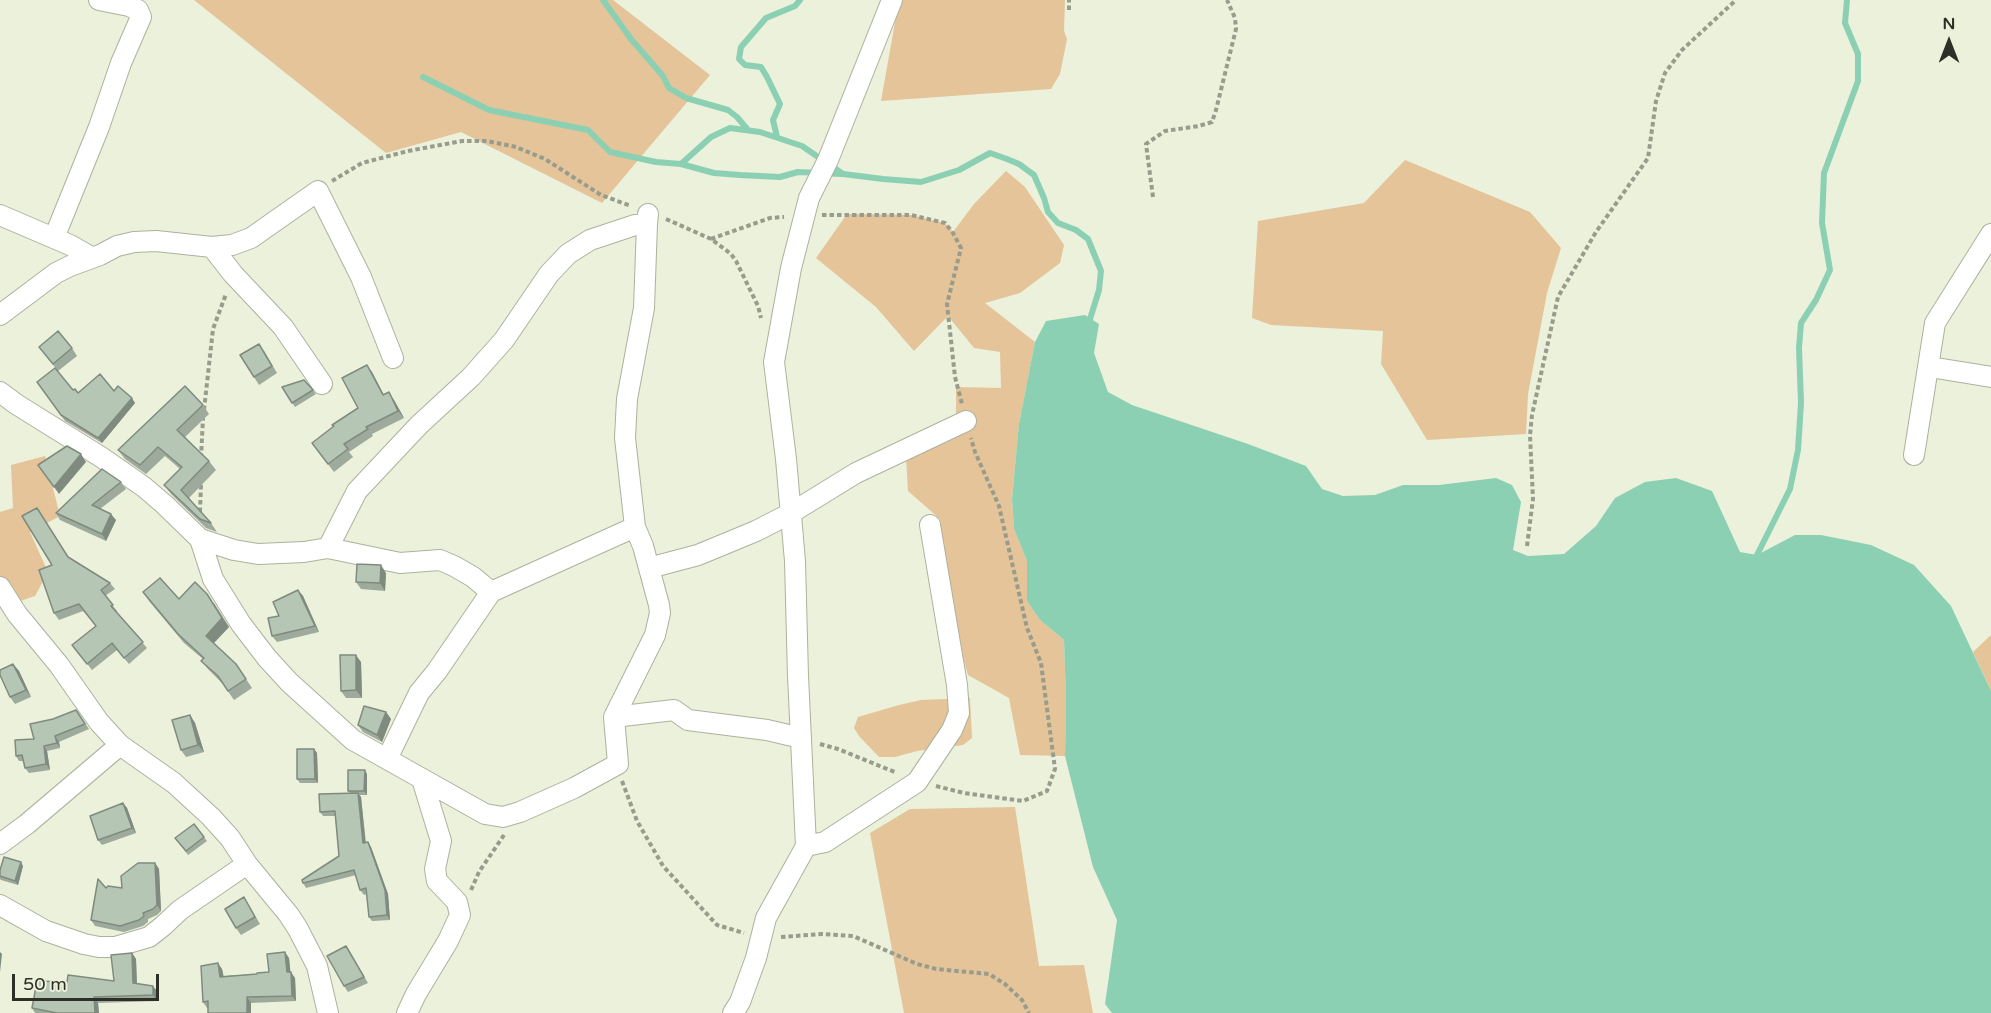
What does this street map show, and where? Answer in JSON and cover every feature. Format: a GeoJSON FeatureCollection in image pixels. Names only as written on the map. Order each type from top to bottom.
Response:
{"type":"FeatureCollection","features":[{"type":"Feature","properties":{"kind":"street"},"geometry":{"type":"LineString","coordinates":[[54,238],[141,17],[138,10],[129,6],[99,0]]}},
{"type":"Feature","properties":{"kind":"street"},"geometry":{"type":"LineString","coordinates":[[733,1013],[740,1002],[756,958],[766,918],[806,846],[795,561],[774,362],[791,268],[809,198],[828,160],[892,0]]}},
{"type":"Feature","properties":{"kind":"street"},"geometry":{"type":"LineString","coordinates":[[0,315],[56,273],[117,246],[134,242],[156,241],[212,248],[232,245],[251,238],[318,191],[361,277],[393,358]]}},
{"type":"Feature","properties":{"kind":"street"},"geometry":{"type":"LineString","coordinates":[[0,215],[54,238],[91,258]]}},
{"type":"Feature","properties":{"kind":"street"},"geometry":{"type":"LineString","coordinates":[[200,539],[213,579],[241,624],[289,682],[353,740],[485,814],[503,817],[520,812],[574,788],[618,764],[614,717],[655,635],[659,622],[659,605],[635,527],[624,438],[627,399],[644,308],[648,218]]}},
{"type":"Feature","properties":{"kind":"street"},"geometry":{"type":"LineString","coordinates":[[328,548],[357,491],[419,425],[471,377],[504,340],[549,274],[568,254],[590,240],[635,225],[648,218]]}},
{"type":"Feature","properties":{"kind":"street"},"geometry":{"type":"LineString","coordinates":[[1914,455],[1930,367],[1935,323],[1991,234]]}},
{"type":"Feature","properties":{"kind":"street"},"geometry":{"type":"LineString","coordinates":[[212,248],[232,274],[283,327],[322,384]]}},
{"type":"Feature","properties":{"kind":"street"},"geometry":{"type":"LineString","coordinates":[[1930,367],[1991,377]]}},
{"type":"Feature","properties":{"kind":"street"},"geometry":{"type":"LineString","coordinates":[[0,392],[144,487],[200,539],[234,550],[258,554],[304,552],[328,548],[400,563],[441,560],[454,566],[491,592]]}},
{"type":"Feature","properties":{"kind":"street"},"geometry":{"type":"LineString","coordinates":[[649,568],[724,546],[791,513],[856,472],[966,421]]}},
{"type":"Feature","properties":{"kind":"street"},"geometry":{"type":"LineString","coordinates":[[806,846],[825,842],[916,782],[952,730],[960,712],[930,525]]}},
{"type":"Feature","properties":{"kind":"street"},"geometry":{"type":"LineString","coordinates":[[387,759],[419,693],[437,671],[491,592],[635,527]]}},
{"type":"Feature","properties":{"kind":"street"},"geometry":{"type":"LineString","coordinates":[[0,587],[17,614],[59,665],[99,722],[120,745],[174,783],[211,816],[230,838],[247,864],[298,929],[317,966],[328,1013]]}},
{"type":"Feature","properties":{"kind":"street"},"geometry":{"type":"LineString","coordinates":[[614,717],[674,710],[688,720],[768,730],[801,738]]}},
{"type":"Feature","properties":{"kind":"street"},"geometry":{"type":"LineString","coordinates":[[0,844],[120,745]]}},
{"type":"Feature","properties":{"kind":"street"},"geometry":{"type":"LineString","coordinates":[[407,1013],[448,941],[460,915],[457,902],[437,881],[435,869],[441,841],[422,779]]}},
{"type":"Feature","properties":{"kind":"street"},"geometry":{"type":"LineString","coordinates":[[0,905],[46,931],[99,947],[115,947],[148,937],[164,926],[180,910],[247,864]]}},
{"type":"Feature","properties":{"kind":"path"},"geometry":{"type":"LineString","coordinates":[[1069,0],[1069,10]]}},
{"type":"Feature","properties":{"kind":"path"},"geometry":{"type":"LineString","coordinates":[[1153,197],[1146,144],[1166,130],[1212,122],[1236,30],[1235,18],[1227,0]]}},
{"type":"Feature","properties":{"kind":"path"},"geometry":{"type":"LineString","coordinates":[[1527,546],[1533,499],[1530,435],[1532,415],[1558,297],[1596,232],[1648,158],[1656,101],[1665,73],[1682,50],[1736,0]]}},
{"type":"Feature","properties":{"kind":"path"},"geometry":{"type":"LineString","coordinates":[[318,191],[362,163],[435,145],[462,141],[487,141],[516,147],[545,159],[601,195],[648,218],[711,239],[724,248],[736,261],[758,306],[764,328]]}},
{"type":"Feature","properties":{"kind":"path"},"geometry":{"type":"LineString","coordinates":[[711,239],[770,218],[847,214],[911,215],[945,223],[953,232],[961,248],[947,304],[955,377],[975,452],[999,506],[1027,628],[1041,663],[1055,769],[1047,791],[1023,801],[964,793],[916,782],[838,749],[801,738]]}},
{"type":"Feature","properties":{"kind":"path"},"geometry":{"type":"LineString","coordinates":[[201,458],[201,435],[213,329],[232,274]]}},
{"type":"Feature","properties":{"kind":"path"},"geometry":{"type":"LineString","coordinates":[[200,539],[201,482]]}},
{"type":"Feature","properties":{"kind":"path"},"geometry":{"type":"LineString","coordinates":[[618,764],[637,821],[663,866],[717,925],[761,938],[822,934],[853,936],[916,964],[936,969],[989,974],[1005,984],[1022,1000],[1029,1013]]}},
{"type":"Feature","properties":{"kind":"path"},"geometry":{"type":"LineString","coordinates":[[460,915],[479,872],[520,812]]}},
{"type":"Feature","properties":{"kind":"shaded area"},"geometry":{"type":"Polygon","coordinates":[[[194,0],[613,0],[710,75],[602,203],[461,132],[386,153],[194,0]]]}},
{"type":"Feature","properties":{"kind":"shaded area"},"geometry":{"type":"Polygon","coordinates":[[[899,0],[1065,0],[1064,31],[1067,39],[1060,74],[1051,89],[881,101],[899,0]]]}},
{"type":"Feature","properties":{"kind":"shaded area"},"geometry":{"type":"Polygon","coordinates":[[[1405,160],[1530,212],[1561,248],[1547,293],[1528,394],[1526,434],[1427,440],[1381,364],[1383,331],[1271,325],[1252,318],[1258,221],[1364,203],[1405,160]]]}},
{"type":"Feature","properties":{"kind":"shaded area"},"geometry":{"type":"Polygon","coordinates":[[[1006,171],[1025,187],[1064,245],[1060,263],[1020,293],[985,303],[1035,342],[1019,424],[1012,499],[1014,529],[1027,561],[1027,601],[1040,620],[1064,640],[1065,756],[1020,755],[1009,698],[968,675],[944,592],[940,519],[908,491],[905,439],[956,438],[956,387],[1001,388],[1000,352],[974,348],[948,316],[914,351],[876,307],[816,258],[847,214],[911,215],[945,223],[953,232],[974,204],[1006,171]]]}},
{"type":"Feature","properties":{"kind":"shaded area"},"geometry":{"type":"Polygon","coordinates":[[[1085,315],[1099,324],[1094,353],[1108,392],[1132,405],[1306,466],[1322,489],[1343,496],[1375,495],[1403,485],[1439,485],[1496,478],[1512,485],[1521,502],[1513,550],[1528,556],[1564,554],[1596,526],[1615,498],[1645,482],[1676,478],[1712,491],[1740,552],[1757,555],[1795,535],[1821,535],[1871,545],[1914,565],[1951,606],[1991,691],[1991,1013],[1112,1013],[1105,1004],[1117,920],[1093,867],[1065,756],[1064,640],[1040,620],[1027,601],[1027,561],[1014,529],[1012,499],[1019,424],[1035,342],[1046,321],[1085,315]]]}},
{"type":"Feature","properties":{"kind":"shaded area"},"geometry":{"type":"Polygon","coordinates":[[[45,456],[60,516],[30,532],[48,572],[35,596],[0,608],[0,512],[13,508],[11,465],[45,456]]]}},
{"type":"Feature","properties":{"kind":"shaded area"},"geometry":{"type":"Polygon","coordinates":[[[1991,635],[1991,691],[1973,652],[1991,635]]]}},
{"type":"Feature","properties":{"kind":"shaded area"},"geometry":{"type":"Polygon","coordinates":[[[970,698],[972,738],[963,745],[917,751],[895,757],[879,757],[854,728],[858,717],[899,705],[921,700],[970,698]]]}},
{"type":"Feature","properties":{"kind":"shaded area"},"geometry":{"type":"Polygon","coordinates":[[[1015,807],[1039,966],[1084,965],[1093,1013],[904,1013],[870,833],[910,809],[1015,807]]]}},
{"type":"Feature","properties":{"kind":"building"},"geometry":{"type":"Polygon","coordinates":[[[58,331],[72,348],[53,364],[39,347],[58,331]]]}},
{"type":"Feature","properties":{"kind":"building"},"geometry":{"type":"Polygon","coordinates":[[[259,344],[272,366],[254,377],[240,355],[259,344]]]}},
{"type":"Feature","properties":{"kind":"building"},"geometry":{"type":"Polygon","coordinates":[[[367,365],[383,395],[389,392],[398,411],[366,427],[368,429],[344,444],[348,449],[328,464],[312,443],[334,426],[332,425],[358,408],[342,378],[367,365]]]}},
{"type":"Feature","properties":{"kind":"building"},"geometry":{"type":"Polygon","coordinates":[[[55,368],[78,393],[100,374],[114,391],[118,386],[132,398],[98,438],[61,415],[37,382],[55,368]]]}},
{"type":"Feature","properties":{"kind":"building"},"geometry":{"type":"Polygon","coordinates":[[[304,380],[313,390],[292,403],[282,387],[304,380]]]}},
{"type":"Feature","properties":{"kind":"building"},"geometry":{"type":"Polygon","coordinates":[[[185,386],[203,405],[177,430],[209,461],[181,490],[211,523],[200,519],[164,485],[182,467],[158,447],[140,465],[118,450],[185,386]]]}},
{"type":"Feature","properties":{"kind":"building"},"geometry":{"type":"Polygon","coordinates":[[[67,446],[81,454],[54,487],[38,465],[67,446]]]}},
{"type":"Feature","properties":{"kind":"building"},"geometry":{"type":"Polygon","coordinates":[[[102,469],[121,482],[92,505],[111,514],[102,534],[56,513],[102,469]]]}},
{"type":"Feature","properties":{"kind":"building"},"geometry":{"type":"Polygon","coordinates":[[[37,508],[68,557],[110,583],[101,590],[113,605],[111,606],[143,642],[124,658],[112,643],[87,664],[72,645],[96,626],[79,604],[54,613],[39,570],[52,565],[22,516],[37,508]]]}},
{"type":"Feature","properties":{"kind":"building"},"geometry":{"type":"Polygon","coordinates":[[[357,564],[381,565],[380,583],[356,582],[357,564]]]}},
{"type":"Feature","properties":{"kind":"building"},"geometry":{"type":"Polygon","coordinates":[[[160,578],[179,599],[195,582],[207,594],[222,618],[206,636],[236,664],[246,679],[228,691],[218,676],[201,661],[204,658],[178,634],[143,592],[160,578]]]}},
{"type":"Feature","properties":{"kind":"building"},"geometry":{"type":"Polygon","coordinates":[[[298,590],[315,626],[272,636],[268,618],[279,616],[273,602],[298,590]]]}},
{"type":"Feature","properties":{"kind":"building"},"geometry":{"type":"Polygon","coordinates":[[[340,655],[356,655],[356,690],[341,691],[340,655]]]}},
{"type":"Feature","properties":{"kind":"building"},"geometry":{"type":"Polygon","coordinates":[[[13,664],[26,690],[10,697],[0,670],[13,664]]]}},
{"type":"Feature","properties":{"kind":"building"},"geometry":{"type":"Polygon","coordinates":[[[364,706],[386,712],[377,735],[358,725],[364,706]]]}},
{"type":"Feature","properties":{"kind":"building"},"geometry":{"type":"Polygon","coordinates":[[[76,710],[85,724],[55,736],[57,743],[44,746],[46,764],[25,768],[22,755],[16,756],[15,740],[34,739],[30,724],[53,719],[76,710]]]}},
{"type":"Feature","properties":{"kind":"building"},"geometry":{"type":"Polygon","coordinates":[[[190,715],[198,745],[181,750],[172,720],[190,715]]]}},
{"type":"Feature","properties":{"kind":"building"},"geometry":{"type":"Polygon","coordinates":[[[297,749],[314,749],[315,779],[297,779],[297,749]]]}},
{"type":"Feature","properties":{"kind":"building"},"geometry":{"type":"Polygon","coordinates":[[[348,770],[365,770],[364,791],[348,791],[348,770]]]}},
{"type":"Feature","properties":{"kind":"building"},"geometry":{"type":"Polygon","coordinates":[[[358,793],[363,843],[368,842],[385,890],[387,915],[369,917],[366,888],[360,890],[354,870],[303,883],[302,880],[339,856],[335,811],[320,812],[319,794],[358,793]]]}},
{"type":"Feature","properties":{"kind":"building"},"geometry":{"type":"Polygon","coordinates":[[[123,803],[132,828],[98,840],[90,816],[123,803]]]}},
{"type":"Feature","properties":{"kind":"building"},"geometry":{"type":"Polygon","coordinates":[[[194,824],[204,837],[186,851],[175,838],[194,824]]]}},
{"type":"Feature","properties":{"kind":"building"},"geometry":{"type":"Polygon","coordinates":[[[4,857],[21,862],[15,881],[0,876],[4,857]]]}},
{"type":"Feature","properties":{"kind":"building"},"geometry":{"type":"Polygon","coordinates":[[[138,863],[155,863],[157,905],[143,913],[144,916],[139,920],[120,926],[91,920],[98,879],[106,888],[108,886],[122,888],[121,876],[138,863]]]}},
{"type":"Feature","properties":{"kind":"building"},"geometry":{"type":"Polygon","coordinates":[[[244,897],[255,917],[236,928],[225,909],[244,897]]]}},
{"type":"Feature","properties":{"kind":"building"},"geometry":{"type":"Polygon","coordinates":[[[346,946],[364,977],[344,986],[327,956],[346,946]]]}},
{"type":"Feature","properties":{"kind":"building"},"geometry":{"type":"Polygon","coordinates":[[[285,952],[287,972],[291,972],[292,996],[247,997],[247,1013],[208,1013],[208,1001],[203,1002],[201,966],[218,963],[220,977],[269,972],[267,954],[285,952]]]}},
{"type":"Feature","properties":{"kind":"building"},"geometry":{"type":"Polygon","coordinates":[[[132,953],[133,983],[153,986],[153,995],[94,997],[95,1013],[57,1013],[32,1008],[37,981],[67,982],[68,975],[114,981],[111,955],[132,953]]]}},
{"type":"Feature","properties":{"kind":"waterway"},"geometry":{"type":"LineString","coordinates":[[603,0],[631,39],[663,76],[669,88],[686,98],[728,110],[748,130]]}},
{"type":"Feature","properties":{"kind":"waterway"},"geometry":{"type":"LineString","coordinates":[[777,137],[773,120],[780,104],[761,67],[745,65],[739,59],[741,47],[766,18],[795,6],[800,0]]}},
{"type":"Feature","properties":{"kind":"waterway"},"geometry":{"type":"LineString","coordinates":[[1757,555],[1790,489],[1798,450],[1801,403],[1799,348],[1801,323],[1816,300],[1830,270],[1822,223],[1824,173],[1858,81],[1858,54],[1845,23],[1847,0]]}},
{"type":"Feature","properties":{"kind":"waterway"},"geometry":{"type":"LineString","coordinates":[[423,77],[489,110],[588,130],[610,152],[656,162],[681,164],[714,173],[780,177],[798,172],[841,174]]}},
{"type":"Feature","properties":{"kind":"waterway"},"geometry":{"type":"LineString","coordinates":[[681,164],[711,137],[730,128],[760,132],[802,146],[843,174],[883,179],[921,182],[959,170],[990,153],[1007,159],[1019,164],[1034,175],[1048,212],[1058,223],[1076,230],[1088,239],[1101,271],[1099,290],[1090,319]]}}]}
